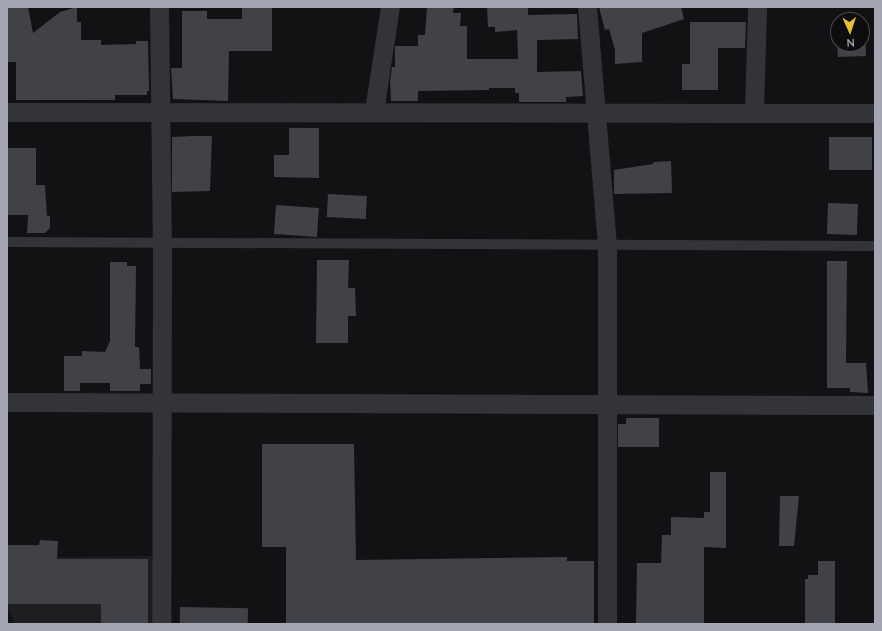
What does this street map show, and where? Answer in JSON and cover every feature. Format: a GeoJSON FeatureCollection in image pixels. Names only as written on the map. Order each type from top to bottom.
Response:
{"type":"FeatureCollection","features":[{"type":"Feature","properties":{"kind":"street"},"geometry":{"type":"LineString","coordinates":[[159,7],[162,242],[161,624]]}},
{"type":"Feature","properties":{"kind":"street"},"geometry":{"type":"LineString","coordinates":[[374,111],[390,7]]}},
{"type":"Feature","properties":{"kind":"street"},"geometry":{"type":"LineString","coordinates":[[587,7],[597,112],[607,246],[605,404],[607,624]]}},
{"type":"Feature","properties":{"kind":"street"},"geometry":{"type":"LineString","coordinates":[[754,111],[757,7]]}},
{"type":"Feature","properties":{"kind":"street"},"geometry":{"type":"LineString","coordinates":[[7,112],[754,111],[875,113]]}},
{"type":"Feature","properties":{"kind":"street"},"geometry":{"type":"LineString","coordinates":[[7,402],[875,405]]}},
{"type":"Feature","properties":{"kind":"lane"},"geometry":{"type":"LineString","coordinates":[[7,242],[607,246],[875,246]]}},
{"type":"Feature","properties":{"kind":"shaded area"},"geometry":{"type":"Polygon","coordinates":[[[153,556],[153,624],[15,624],[7,606],[7,558],[153,556]]]}},
{"type":"Feature","properties":{"kind":"building"},"geometry":{"type":"Polygon","coordinates":[[[7,7],[28,7],[33,33],[60,12],[77,7],[77,22],[81,22],[81,40],[101,40],[101,45],[136,44],[136,41],[148,41],[149,91],[147,91],[147,95],[115,95],[115,100],[16,100],[16,62],[7,62],[7,7]]]}},
{"type":"Feature","properties":{"kind":"building"},"geometry":{"type":"Polygon","coordinates":[[[242,7],[272,7],[272,51],[229,51],[228,101],[173,99],[171,68],[182,68],[182,11],[207,11],[207,19],[242,19],[242,7]]]}},
{"type":"Feature","properties":{"kind":"building"},"geometry":{"type":"Polygon","coordinates":[[[427,7],[454,7],[453,13],[461,13],[460,26],[467,26],[467,59],[518,59],[517,30],[495,32],[495,27],[488,27],[487,7],[528,7],[528,15],[577,14],[578,39],[537,40],[537,72],[581,71],[583,96],[566,97],[566,102],[519,102],[519,93],[515,93],[515,88],[489,88],[489,90],[418,91],[418,101],[391,101],[390,81],[392,67],[395,67],[395,46],[418,46],[418,35],[425,35],[427,7]]]}},
{"type":"Feature","properties":{"kind":"building"},"geometry":{"type":"Polygon","coordinates":[[[599,7],[681,7],[684,19],[642,33],[642,62],[615,64],[615,50],[609,29],[605,30],[599,7]]]}},
{"type":"Feature","properties":{"kind":"building"},"geometry":{"type":"Polygon","coordinates":[[[690,22],[746,22],[745,48],[718,48],[718,90],[682,90],[682,64],[690,64],[690,22]]]}},
{"type":"Feature","properties":{"kind":"building"},"geometry":{"type":"Polygon","coordinates":[[[838,52],[866,52],[866,56],[838,57],[838,52]]]}},
{"type":"Feature","properties":{"kind":"building"},"geometry":{"type":"Polygon","coordinates":[[[289,128],[319,128],[319,178],[274,177],[274,155],[289,155],[289,128]]]}},
{"type":"Feature","properties":{"kind":"building"},"geometry":{"type":"Polygon","coordinates":[[[212,136],[210,191],[172,192],[172,137],[212,136]]]}},
{"type":"Feature","properties":{"kind":"building"},"geometry":{"type":"Polygon","coordinates":[[[829,137],[872,137],[872,170],[829,170],[829,137]]]}},
{"type":"Feature","properties":{"kind":"building"},"geometry":{"type":"Polygon","coordinates":[[[8,148],[36,148],[36,185],[45,185],[47,216],[50,216],[50,228],[45,233],[27,233],[28,215],[7,215],[8,148]]]}},
{"type":"Feature","properties":{"kind":"building"},"geometry":{"type":"Polygon","coordinates":[[[671,161],[672,193],[614,194],[614,170],[653,164],[654,162],[671,161]]]}},
{"type":"Feature","properties":{"kind":"building"},"geometry":{"type":"Polygon","coordinates":[[[328,194],[367,196],[366,219],[327,217],[328,194]]]}},
{"type":"Feature","properties":{"kind":"building"},"geometry":{"type":"Polygon","coordinates":[[[828,203],[858,204],[857,235],[827,234],[828,203]]]}},
{"type":"Feature","properties":{"kind":"building"},"geometry":{"type":"Polygon","coordinates":[[[276,205],[319,208],[317,237],[274,234],[276,205]]]}},
{"type":"Feature","properties":{"kind":"building"},"geometry":{"type":"Polygon","coordinates":[[[317,260],[349,260],[348,288],[355,288],[356,316],[348,316],[348,343],[316,343],[317,260]]]}},
{"type":"Feature","properties":{"kind":"building"},"geometry":{"type":"Polygon","coordinates":[[[827,261],[847,261],[846,363],[866,363],[868,393],[850,392],[850,388],[827,388],[827,261]]]}},
{"type":"Feature","properties":{"kind":"building"},"geometry":{"type":"Polygon","coordinates":[[[110,262],[127,262],[127,266],[136,266],[135,347],[139,347],[140,369],[151,369],[151,384],[140,384],[140,391],[110,391],[110,383],[80,383],[80,391],[64,391],[64,356],[82,356],[82,351],[105,352],[110,341],[110,262]]]}},
{"type":"Feature","properties":{"kind":"building"},"geometry":{"type":"Polygon","coordinates":[[[626,418],[659,418],[659,447],[618,447],[618,424],[626,424],[626,418]]]}},
{"type":"Feature","properties":{"kind":"building"},"geometry":{"type":"Polygon","coordinates":[[[262,444],[354,444],[356,560],[567,557],[567,561],[594,561],[594,624],[286,624],[286,547],[262,547],[262,444]]]}},
{"type":"Feature","properties":{"kind":"building"},"geometry":{"type":"Polygon","coordinates":[[[710,472],[726,472],[726,548],[704,547],[704,624],[636,624],[637,563],[661,563],[662,535],[671,535],[671,517],[704,518],[704,512],[710,512],[710,472]]]}},
{"type":"Feature","properties":{"kind":"building"},"geometry":{"type":"Polygon","coordinates":[[[780,496],[799,496],[794,546],[779,546],[780,496]]]}},
{"type":"Feature","properties":{"kind":"building"},"geometry":{"type":"Polygon","coordinates":[[[40,540],[58,541],[57,559],[148,559],[148,624],[101,624],[101,604],[8,604],[8,545],[39,545],[40,540]]]}},
{"type":"Feature","properties":{"kind":"building"},"geometry":{"type":"Polygon","coordinates":[[[818,561],[835,561],[835,624],[805,624],[805,579],[808,579],[808,575],[818,575],[818,561]]]}},
{"type":"Feature","properties":{"kind":"building"},"geometry":{"type":"Polygon","coordinates":[[[180,607],[248,608],[248,624],[180,624],[180,607]]]}}]}
